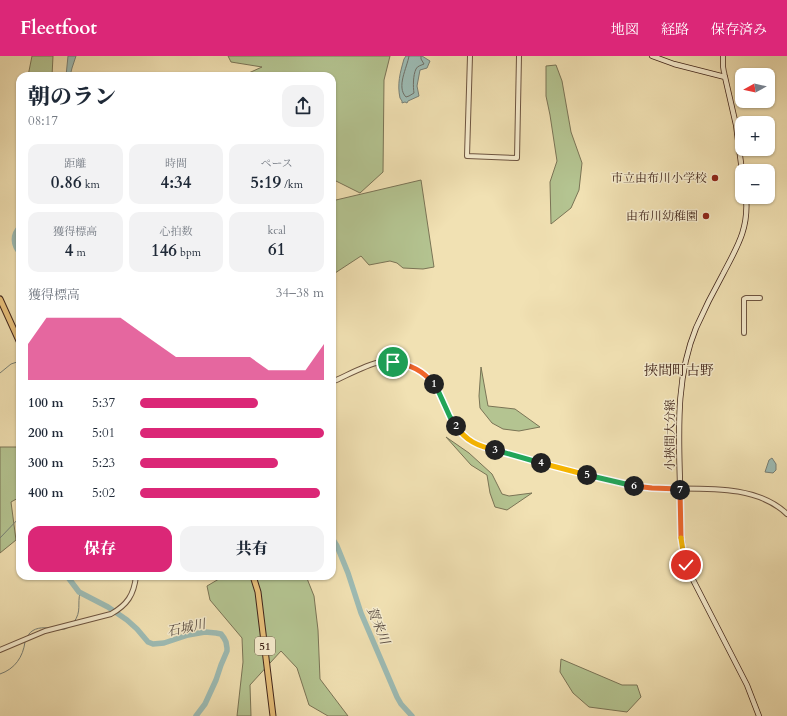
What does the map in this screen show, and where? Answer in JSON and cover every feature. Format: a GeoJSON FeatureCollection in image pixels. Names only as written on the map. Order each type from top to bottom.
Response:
{"type":"FeatureCollection","features":[{"type":"Feature","properties":{"kind":"main road"},"geometry":{"type":"LineString","coordinates":[[652,56],[674,64],[725,77],[736,126],[741,164]]}},
{"type":"Feature","properties":{"kind":"main road","name":"小挾間大分線"},"geometry":{"type":"LineString","coordinates":[[746,204],[746,214],[742,237],[696,328],[684,370],[679,415],[680,489],[682,544],[686,565],[747,685],[760,716]]}},
{"type":"Feature","properties":{"kind":"main road"},"geometry":{"type":"LineString","coordinates":[[0,299],[16,334]]}},
{"type":"Feature","properties":{"kind":"main road","name":"51"},"geometry":{"type":"LineString","coordinates":[[254,580],[258,592],[273,716]]}},
{"type":"Feature","properties":{"kind":"street"},"geometry":{"type":"LineString","coordinates":[[470,56],[468,156],[516,158],[519,56]]}},
{"type":"Feature","properties":{"kind":"street"},"geometry":{"type":"LineString","coordinates":[[723,56],[725,77]]}},
{"type":"Feature","properties":{"kind":"street"},"geometry":{"type":"LineString","coordinates":[[744,333],[744,299],[760,298]]}},
{"type":"Feature","properties":{"kind":"street"},"geometry":{"type":"LineString","coordinates":[[336,380],[380,362],[393,362],[408,365],[426,375],[436,386],[450,417],[461,433],[480,446],[621,484],[642,488],[719,490],[744,493],[772,502],[787,514]]}},
{"type":"Feature","properties":{"kind":"street"},"geometry":{"type":"LineString","coordinates":[[0,650],[45,631],[111,614],[124,605],[130,597],[135,586],[136,580]]}},
{"type":"Feature","properties":{"kind":"green space"},"geometry":{"type":"Polygon","coordinates":[[[32,56],[53,56],[52,72],[29,72],[32,56]]]}},
{"type":"Feature","properties":{"kind":"green space"},"geometry":{"type":"Polygon","coordinates":[[[228,56],[390,56],[384,80],[383,172],[360,193],[336,181],[336,72],[251,72],[262,67],[231,62],[228,56]]]}},
{"type":"Feature","properties":{"kind":"green space"},"geometry":{"type":"Polygon","coordinates":[[[556,65],[562,81],[571,132],[582,163],[579,190],[571,208],[551,224],[550,182],[557,161],[546,96],[546,66],[556,65]]]}},
{"type":"Feature","properties":{"kind":"green space"},"geometry":{"type":"Polygon","coordinates":[[[421,180],[434,267],[423,269],[403,268],[397,263],[390,261],[369,265],[361,256],[336,272],[336,200],[421,180]]]}},
{"type":"Feature","properties":{"kind":"green space"},"geometry":{"type":"Polygon","coordinates":[[[481,367],[488,406],[515,409],[540,427],[519,431],[503,429],[492,423],[480,408],[479,396],[481,367]]]}},
{"type":"Feature","properties":{"kind":"green space"},"geometry":{"type":"Polygon","coordinates":[[[446,437],[469,453],[492,474],[502,494],[509,496],[532,493],[507,510],[495,507],[490,493],[487,475],[471,465],[446,437]]]}},
{"type":"Feature","properties":{"kind":"green space"},"geometry":{"type":"Polygon","coordinates":[[[0,447],[16,447],[16,499],[11,502],[16,540],[0,553],[0,447]]]}},
{"type":"Feature","properties":{"kind":"green space"},"geometry":{"type":"Polygon","coordinates":[[[217,580],[308,580],[314,596],[318,630],[320,679],[348,716],[328,716],[309,705],[297,668],[281,651],[250,685],[251,716],[237,716],[243,662],[242,638],[210,600],[207,586],[217,580]]]}},
{"type":"Feature","properties":{"kind":"green space"},"geometry":{"type":"Polygon","coordinates":[[[561,659],[622,685],[637,685],[641,697],[627,712],[589,707],[573,693],[560,672],[561,659]]]}},
{"type":"Feature","properties":{"kind":"water"},"geometry":{"type":"Polygon","coordinates":[[[68,56],[76,56],[71,72],[66,72],[68,56]]]}},
{"type":"Feature","properties":{"kind":"water"},"geometry":{"type":"Polygon","coordinates":[[[406,56],[422,56],[430,61],[427,68],[420,70],[417,86],[419,96],[408,101],[407,103],[402,103],[399,93],[399,78],[406,56]]]}},
{"type":"Feature","properties":{"kind":"water"},"geometry":{"type":"Polygon","coordinates":[[[772,458],[776,464],[776,470],[773,473],[765,472],[769,460],[772,458]]]}},
{"type":"Feature","properties":{"kind":"waterway","name":"賀来川"},"geometry":{"type":"LineString","coordinates":[[16,233],[14,240],[16,247]]}},
{"type":"Feature","properties":{"kind":"waterway"},"geometry":{"type":"LineString","coordinates":[[0,373],[11,364],[16,362]]}},
{"type":"Feature","properties":{"kind":"waterway"},"geometry":{"type":"LineString","coordinates":[[0,538],[16,521]]}},
{"type":"Feature","properties":{"kind":"waterway","name":"賀来川"},"geometry":{"type":"LineString","coordinates":[[336,544],[348,573],[361,613],[397,697],[412,716]]}},
{"type":"Feature","properties":{"kind":"waterway","name":"石城川"},"geometry":{"type":"LineString","coordinates":[[70,580],[79,592],[108,607],[127,620],[148,642],[153,644],[164,643],[188,635],[205,632],[221,634],[226,642],[227,651],[205,704],[196,716]]}},
{"type":"Feature","properties":{"kind":"waterway"},"geometry":{"type":"LineString","coordinates":[[74,622],[79,611],[80,593]]}},
{"type":"Feature","properties":{"kind":"waterway"},"geometry":{"type":"LineString","coordinates":[[57,630],[69,627]]}},
{"type":"Feature","properties":{"kind":"waterway"},"geometry":{"type":"LineString","coordinates":[[27,637],[36,629],[48,628]]}},
{"type":"Feature","properties":{"kind":"waterway"},"geometry":{"type":"LineString","coordinates":[[0,674],[14,666],[22,653],[25,642]]}},
{"type":"Feature","properties":{"kind":"place","name":"市立由布川小学校"},"geometry":{"type":"Point","coordinates":[715,178]}},
{"type":"Feature","properties":{"kind":"place","name":"由布川幼稚園"},"geometry":{"type":"Point","coordinates":[706,216]}},
{"type":"Feature","properties":{"kind":"district","name":"挾間町古野"},"geometry":{"type":"Point","coordinates":[679,370]}},
{"type":"Feature","properties":{"kind":"route"},"geometry":{"type":"LineString","coordinates":[[393,362],[408,365],[426,375],[436,386],[455,426],[464,436],[480,446],[621,484],[642,488],[680,489],[682,544],[686,565]]}}]}
